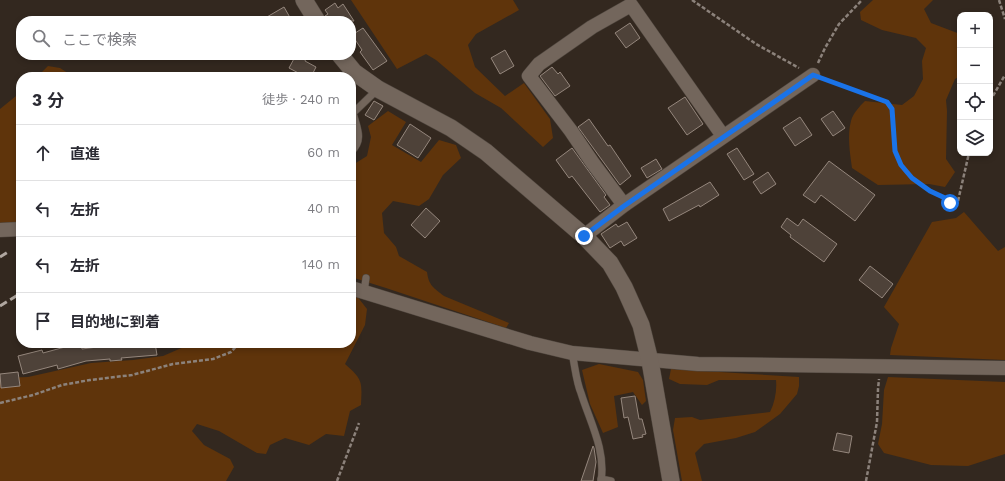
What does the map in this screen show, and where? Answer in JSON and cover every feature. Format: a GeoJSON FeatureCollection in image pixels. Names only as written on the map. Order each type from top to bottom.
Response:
{"type":"FeatureCollection","features":[{"type":"Feature","properties":{"kind":"street"},"geometry":{"type":"LineString","coordinates":[[304,0],[314,16]]}},
{"type":"Feature","properties":{"kind":"street"},"geometry":{"type":"LineString","coordinates":[[624,206],[571,130],[529,76],[539,64],[592,27],[631,5],[723,136]]}},
{"type":"Feature","properties":{"kind":"street"},"geometry":{"type":"LineString","coordinates":[[344,60],[354,72]]}},
{"type":"Feature","properties":{"kind":"street"},"geometry":{"type":"LineString","coordinates":[[356,73],[378,89],[450,128],[486,152],[584,236],[610,263],[624,288],[641,325],[650,361],[672,481]]}},
{"type":"Feature","properties":{"kind":"street"},"geometry":{"type":"LineString","coordinates":[[584,236],[723,136],[813,75]]}},
{"type":"Feature","properties":{"kind":"street"},"geometry":{"type":"LineString","coordinates":[[0,230],[16,228]]}},
{"type":"Feature","properties":{"kind":"street"},"geometry":{"type":"LineString","coordinates":[[360,286],[530,343],[572,353],[698,364],[1005,368]]}},
{"type":"Feature","properties":{"kind":"lane"},"geometry":{"type":"LineString","coordinates":[[356,110],[378,89]]}},
{"type":"Feature","properties":{"kind":"lane"},"geometry":{"type":"LineString","coordinates":[[356,124],[359,135],[356,147]]}},
{"type":"Feature","properties":{"kind":"lane"},"geometry":{"type":"LineString","coordinates":[[572,353],[580,392],[598,442],[601,460],[601,480],[611,481]]}},
{"type":"Feature","properties":{"kind":"path"},"geometry":{"type":"LineString","coordinates":[[692,0],[756,44],[784,61],[813,75],[887,102],[892,109],[895,151],[901,165],[912,178],[930,191],[945,198],[950,203],[958,201],[968,156]]}},
{"type":"Feature","properties":{"kind":"path"},"geometry":{"type":"LineString","coordinates":[[813,75],[825,48],[839,24],[862,0]]}},
{"type":"Feature","properties":{"kind":"path"},"geometry":{"type":"LineString","coordinates":[[999,0],[1005,19]]}},
{"type":"Feature","properties":{"kind":"path"},"geometry":{"type":"LineString","coordinates":[[993,96],[1005,75]]}},
{"type":"Feature","properties":{"kind":"path"},"geometry":{"type":"LineString","coordinates":[[0,403],[33,395],[62,385],[132,375],[173,364],[213,359],[231,352],[235,348]]}},
{"type":"Feature","properties":{"kind":"path"},"geometry":{"type":"LineString","coordinates":[[866,481],[877,422],[878,389],[881,367]]}},
{"type":"Feature","properties":{"kind":"path"},"geometry":{"type":"LineString","coordinates":[[337,481],[359,423]]}},
{"type":"Feature","properties":{"kind":"shaded area"},"geometry":{"type":"Polygon","coordinates":[[[351,0],[513,0],[519,10],[476,34],[468,45],[475,67],[505,96],[524,83],[550,119],[553,138],[543,147],[501,108],[475,93],[436,60],[426,54],[397,69],[351,0]]]}},
{"type":"Feature","properties":{"kind":"shaded area"},"geometry":{"type":"Polygon","coordinates":[[[873,0],[933,0],[924,9],[931,23],[957,33],[957,78],[955,79],[946,100],[946,159],[955,172],[945,187],[929,184],[878,185],[852,168],[849,132],[853,115],[865,101],[902,105],[914,96],[923,79],[922,61],[926,48],[916,38],[882,30],[861,20],[860,12],[873,0]]]}},
{"type":"Feature","properties":{"kind":"shaded area"},"geometry":{"type":"Polygon","coordinates":[[[48,66],[60,68],[66,72],[42,72],[48,66]]]}},
{"type":"Feature","properties":{"kind":"shaded area"},"geometry":{"type":"Polygon","coordinates":[[[16,96],[16,224],[0,225],[0,109],[16,96]]]}},
{"type":"Feature","properties":{"kind":"shaded area"},"geometry":{"type":"Polygon","coordinates":[[[388,111],[406,122],[392,145],[421,162],[439,140],[456,145],[461,158],[443,175],[429,199],[419,206],[393,201],[382,213],[384,233],[396,247],[399,256],[427,272],[432,286],[444,296],[509,323],[506,328],[356,279],[356,163],[367,156],[371,137],[368,126],[388,111]]]}},
{"type":"Feature","properties":{"kind":"shaded area"},"geometry":{"type":"Polygon","coordinates":[[[964,212],[998,251],[1005,247],[1005,360],[890,355],[899,324],[884,307],[932,222],[956,218],[964,212]]]}},
{"type":"Feature","properties":{"kind":"shaded area"},"geometry":{"type":"Polygon","coordinates":[[[356,295],[367,309],[365,325],[356,343],[356,295]]]}},
{"type":"Feature","properties":{"kind":"shaded area"},"geometry":{"type":"Polygon","coordinates":[[[181,348],[353,348],[345,364],[355,374],[360,382],[361,405],[350,411],[344,436],[326,434],[309,445],[285,438],[270,445],[266,454],[257,453],[219,431],[197,424],[192,431],[204,445],[230,459],[234,467],[226,481],[0,481],[0,378],[28,377],[91,363],[163,356],[181,348]]]}},
{"type":"Feature","properties":{"kind":"shaded area"},"geometry":{"type":"Polygon","coordinates":[[[599,364],[638,372],[643,380],[646,401],[642,405],[633,392],[614,396],[618,427],[603,433],[590,404],[582,370],[599,364]]]}},
{"type":"Feature","properties":{"kind":"shaded area"},"geometry":{"type":"Polygon","coordinates":[[[671,369],[799,377],[799,386],[797,394],[780,414],[755,432],[736,438],[704,444],[695,453],[702,481],[682,481],[673,430],[675,418],[692,417],[700,420],[770,412],[775,396],[776,380],[719,380],[707,385],[680,384],[669,379],[671,369]]]}},
{"type":"Feature","properties":{"kind":"shaded area"},"geometry":{"type":"Polygon","coordinates":[[[888,377],[1005,382],[1005,454],[968,466],[931,465],[884,453],[878,444],[882,424],[884,390],[888,377]]]}},
{"type":"Feature","properties":{"kind":"building"},"geometry":{"type":"Polygon","coordinates":[[[335,3],[338,8],[343,4],[351,16],[325,16],[328,14],[325,10],[335,3]]]}},
{"type":"Feature","properties":{"kind":"building"},"geometry":{"type":"Polygon","coordinates":[[[284,7],[289,16],[269,16],[284,7]]]}},
{"type":"Feature","properties":{"kind":"building"},"geometry":{"type":"Polygon","coordinates":[[[630,23],[640,38],[626,48],[615,33],[630,23]]]}},
{"type":"Feature","properties":{"kind":"building"},"geometry":{"type":"Polygon","coordinates":[[[363,28],[387,61],[373,70],[360,52],[362,50],[356,41],[356,32],[363,28]]]}},
{"type":"Feature","properties":{"kind":"building"},"geometry":{"type":"Polygon","coordinates":[[[505,50],[514,66],[500,74],[491,58],[505,50]]]}},
{"type":"Feature","properties":{"kind":"building"},"geometry":{"type":"Polygon","coordinates":[[[293,60],[305,60],[316,67],[314,72],[297,72],[289,68],[293,60]]]}},
{"type":"Feature","properties":{"kind":"building"},"geometry":{"type":"Polygon","coordinates":[[[552,67],[558,74],[560,72],[570,86],[555,96],[540,76],[552,67]]]}},
{"type":"Feature","properties":{"kind":"building"},"geometry":{"type":"Polygon","coordinates":[[[685,97],[703,124],[687,135],[668,108],[685,97]]]}},
{"type":"Feature","properties":{"kind":"building"},"geometry":{"type":"Polygon","coordinates":[[[374,101],[383,106],[374,120],[365,115],[374,101]]]}},
{"type":"Feature","properties":{"kind":"building"},"geometry":{"type":"Polygon","coordinates":[[[833,111],[845,128],[833,136],[821,119],[833,111]]]}},
{"type":"Feature","properties":{"kind":"building"},"geometry":{"type":"Polygon","coordinates":[[[800,117],[812,135],[795,146],[783,128],[800,117]]]}},
{"type":"Feature","properties":{"kind":"building"},"geometry":{"type":"Polygon","coordinates":[[[589,119],[608,146],[610,145],[631,176],[620,185],[578,127],[589,119]]]}},
{"type":"Feature","properties":{"kind":"building"},"geometry":{"type":"Polygon","coordinates":[[[410,124],[431,138],[418,158],[397,145],[410,124]]]}},
{"type":"Feature","properties":{"kind":"building"},"geometry":{"type":"Polygon","coordinates":[[[572,148],[606,195],[604,197],[610,205],[600,212],[572,176],[569,178],[556,160],[572,148]]]}},
{"type":"Feature","properties":{"kind":"building"},"geometry":{"type":"Polygon","coordinates":[[[737,148],[754,174],[744,180],[727,154],[737,148]]]}},
{"type":"Feature","properties":{"kind":"building"},"geometry":{"type":"Polygon","coordinates":[[[656,159],[662,169],[647,178],[641,168],[656,159]]]}},
{"type":"Feature","properties":{"kind":"building"},"geometry":{"type":"Polygon","coordinates":[[[829,161],[875,195],[855,221],[821,195],[815,203],[803,195],[829,161]]]}},
{"type":"Feature","properties":{"kind":"building"},"geometry":{"type":"Polygon","coordinates":[[[768,172],[776,184],[761,194],[753,182],[768,172]]]}},
{"type":"Feature","properties":{"kind":"building"},"geometry":{"type":"Polygon","coordinates":[[[710,182],[719,195],[700,207],[699,205],[669,221],[663,209],[710,182]]]}},
{"type":"Feature","properties":{"kind":"building"},"geometry":{"type":"Polygon","coordinates":[[[426,208],[440,221],[425,238],[411,225],[426,208]]]}},
{"type":"Feature","properties":{"kind":"building"},"geometry":{"type":"Polygon","coordinates":[[[787,218],[798,226],[803,219],[837,244],[824,262],[790,237],[791,235],[781,227],[787,218]]]}},
{"type":"Feature","properties":{"kind":"building"},"geometry":{"type":"Polygon","coordinates":[[[627,222],[637,238],[624,246],[621,241],[610,248],[601,234],[616,224],[618,227],[627,222]]]}},
{"type":"Feature","properties":{"kind":"building"},"geometry":{"type":"Polygon","coordinates":[[[870,266],[893,284],[882,298],[859,280],[870,266]]]}},
{"type":"Feature","properties":{"kind":"building"},"geometry":{"type":"Polygon","coordinates":[[[61,348],[156,348],[157,355],[121,358],[122,360],[110,361],[110,359],[86,361],[58,369],[57,365],[23,374],[18,356],[42,350],[43,353],[61,348]]]}},
{"type":"Feature","properties":{"kind":"building"},"geometry":{"type":"Polygon","coordinates":[[[18,372],[20,386],[1,388],[0,374],[18,372]]]}},
{"type":"Feature","properties":{"kind":"building"},"geometry":{"type":"Polygon","coordinates":[[[635,396],[639,419],[642,419],[646,434],[642,435],[643,437],[633,439],[628,417],[624,418],[621,398],[635,396]]]}},
{"type":"Feature","properties":{"kind":"building"},"geometry":{"type":"Polygon","coordinates":[[[837,433],[852,436],[849,453],[833,450],[837,433]]]}},
{"type":"Feature","properties":{"kind":"building"},"geometry":{"type":"Polygon","coordinates":[[[593,446],[596,462],[593,481],[581,481],[593,446]]]}},
{"type":"Feature","properties":{"kind":"railway"},"geometry":{"type":"LineString","coordinates":[[0,257],[8,252]]}},
{"type":"Feature","properties":{"kind":"railway"},"geometry":{"type":"LineString","coordinates":[[0,306],[16,296]]}},
{"type":"Feature","properties":{"kind":"route"},"geometry":{"type":"LineString","coordinates":[[584,236],[723,136],[813,75],[887,102],[892,109],[895,151],[901,165],[912,178],[930,191],[945,198],[950,203]]}}]}
